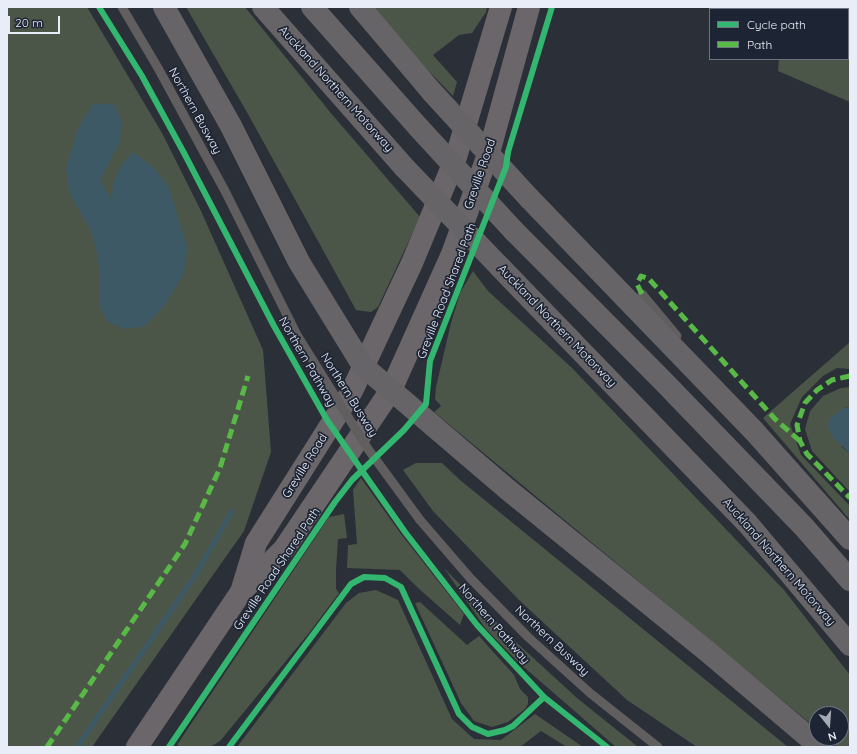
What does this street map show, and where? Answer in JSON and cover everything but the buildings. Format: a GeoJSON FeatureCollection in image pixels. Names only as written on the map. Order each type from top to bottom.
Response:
{"type":"FeatureCollection","features":[{"type":"Feature","properties":{"kind":"highway"},"geometry":{"type":"LineString","coordinates":[[164,7],[231,126],[299,262],[362,366],[507,489],[708,652],[820,747]]}},
{"type":"Feature","properties":{"kind":"highway","name":"Auckland Northern Motorway"},"geometry":{"type":"LineString","coordinates":[[263,7],[404,167],[748,524],[850,645]]}},
{"type":"Feature","properties":{"kind":"highway"},"geometry":{"type":"LineString","coordinates":[[312,7],[419,128],[514,231],[793,515],[850,580]]}},
{"type":"Feature","properties":{"kind":"highway"},"geometry":{"type":"LineString","coordinates":[[360,7],[432,92],[528,198],[754,431],[850,539]]}},
{"type":"Feature","properties":{"kind":"main road","name":"Greville Road"},"geometry":{"type":"LineString","coordinates":[[241,592],[256,543],[352,391],[362,366],[403,283],[456,157],[502,7]]}},
{"type":"Feature","properties":{"kind":"main road","name":"Greville Road"},"geometry":{"type":"LineString","coordinates":[[136,747],[241,592],[284,549],[391,390],[452,254],[488,156],[529,7]]}},
{"type":"Feature","properties":{"kind":"lane","name":"Northern Busway"},"geometry":{"type":"LineString","coordinates":[[122,7],[158,68],[225,191],[297,335],[368,449],[420,520],[471,579],[528,637],[590,693],[658,747]]}},
{"type":"Feature","properties":{"kind":"lane"},"geometry":{"type":"LineString","coordinates":[[642,294],[754,431]]}},
{"type":"Feature","properties":{"kind":"green space"},"geometry":{"type":"Polygon","coordinates":[[[7,7],[87,7],[162,133],[201,211],[263,350],[271,452],[244,531],[92,747],[7,747],[7,7]]]}},
{"type":"Feature","properties":{"kind":"green space"},"geometry":{"type":"Polygon","coordinates":[[[186,7],[245,7],[330,112],[420,217],[378,307],[371,312],[356,310],[248,114],[186,7]]]}},
{"type":"Feature","properties":{"kind":"green space"},"geometry":{"type":"Polygon","coordinates":[[[372,7],[487,7],[486,12],[472,33],[459,35],[433,55],[457,82],[453,96],[388,29],[372,7]]]}},
{"type":"Feature","properties":{"kind":"green space"},"geometry":{"type":"Polygon","coordinates":[[[850,7],[850,102],[778,71],[779,60],[849,60],[849,8],[782,8],[850,7]]]}},
{"type":"Feature","properties":{"kind":"green space"},"geometry":{"type":"Polygon","coordinates":[[[473,271],[488,291],[572,368],[784,590],[850,675],[850,747],[836,746],[849,746],[849,706],[809,706],[809,722],[434,412],[441,406],[435,399],[436,387],[451,323],[460,293],[473,271]]]}},
{"type":"Feature","properties":{"kind":"green space"},"geometry":{"type":"Polygon","coordinates":[[[850,342],[850,369],[837,368],[823,376],[802,397],[790,424],[801,455],[850,506],[850,520],[763,418],[850,342]]]}},
{"type":"Feature","properties":{"kind":"green space"},"geometry":{"type":"Polygon","coordinates":[[[850,387],[850,407],[844,408],[842,447],[850,454],[850,492],[812,451],[805,429],[810,411],[823,396],[841,388],[850,387]]]}},
{"type":"Feature","properties":{"kind":"green space"},"geometry":{"type":"Polygon","coordinates":[[[416,463],[442,463],[460,480],[788,747],[697,747],[627,700],[519,600],[433,511],[403,470],[416,463]]]}},
{"type":"Feature","properties":{"kind":"green space"},"geometry":{"type":"Polygon","coordinates":[[[361,478],[401,534],[464,614],[460,625],[400,570],[347,568],[348,545],[357,544],[353,490],[361,478]]]}},
{"type":"Feature","properties":{"kind":"green space"},"geometry":{"type":"Polygon","coordinates":[[[344,514],[347,538],[338,539],[336,589],[339,593],[309,633],[220,741],[210,747],[182,747],[177,745],[329,517],[344,514]]]}},
{"type":"Feature","properties":{"kind":"green space"},"geometry":{"type":"Polygon","coordinates":[[[444,568],[517,643],[577,698],[638,747],[616,747],[518,662],[485,628],[444,568]]]}},
{"type":"Feature","properties":{"kind":"green space"},"geometry":{"type":"Polygon","coordinates":[[[376,590],[398,600],[452,719],[474,739],[501,740],[535,714],[583,747],[567,747],[541,731],[520,747],[237,747],[346,603],[359,593],[376,590]]]}},
{"type":"Feature","properties":{"kind":"green space"},"geometry":{"type":"Polygon","coordinates":[[[420,602],[467,645],[479,636],[514,675],[520,689],[528,697],[528,704],[525,709],[508,722],[492,727],[474,721],[461,703],[415,603],[420,602]]]}},
{"type":"Feature","properties":{"kind":"water"},"geometry":{"type":"Polygon","coordinates":[[[93,103],[114,105],[121,120],[120,142],[100,180],[112,200],[113,183],[121,165],[133,152],[153,167],[169,187],[187,247],[184,273],[165,305],[145,326],[125,329],[108,322],[99,306],[100,281],[98,257],[91,231],[69,192],[66,169],[77,131],[93,103]]]}},
{"type":"Feature","properties":{"kind":"water"},"geometry":{"type":"Polygon","coordinates":[[[850,407],[850,454],[832,436],[828,428],[829,419],[844,408],[850,407]]]}},
{"type":"Feature","properties":{"kind":"waterway"},"geometry":{"type":"LineString","coordinates":[[77,747],[196,574],[232,511]]}},
{"type":"Feature","properties":{"kind":"marked path"},"geometry":{"type":"LineString","coordinates":[[642,294],[637,284],[641,276],[649,279],[775,419],[800,441]]}},
{"type":"Feature","properties":{"kind":"marked path"},"geometry":{"type":"LineString","coordinates":[[47,747],[185,544],[220,468],[248,376]]}},
{"type":"Feature","properties":{"kind":"marked path"},"geometry":{"type":"LineString","coordinates":[[850,376],[832,380],[817,390],[805,403],[797,425],[800,441],[807,454],[850,498]]}},
{"type":"Feature","properties":{"kind":"cycle path","name":"Northern Pathway"},"geometry":{"type":"LineString","coordinates":[[99,7],[142,76],[274,326],[327,420],[405,532],[477,625],[544,697],[607,747]]}},
{"type":"Feature","properties":{"kind":"cycle path","name":"Greville Road Shared Path"},"geometry":{"type":"LineString","coordinates":[[169,747],[335,502],[352,480],[404,430],[426,404],[430,361],[506,167],[508,152],[552,7]]}},
{"type":"Feature","properties":{"kind":"cycle path"},"geometry":{"type":"LineString","coordinates":[[229,747],[351,584],[364,577],[385,578],[401,587],[459,714],[472,727],[488,734],[505,730],[513,726],[544,697]]}}]}
